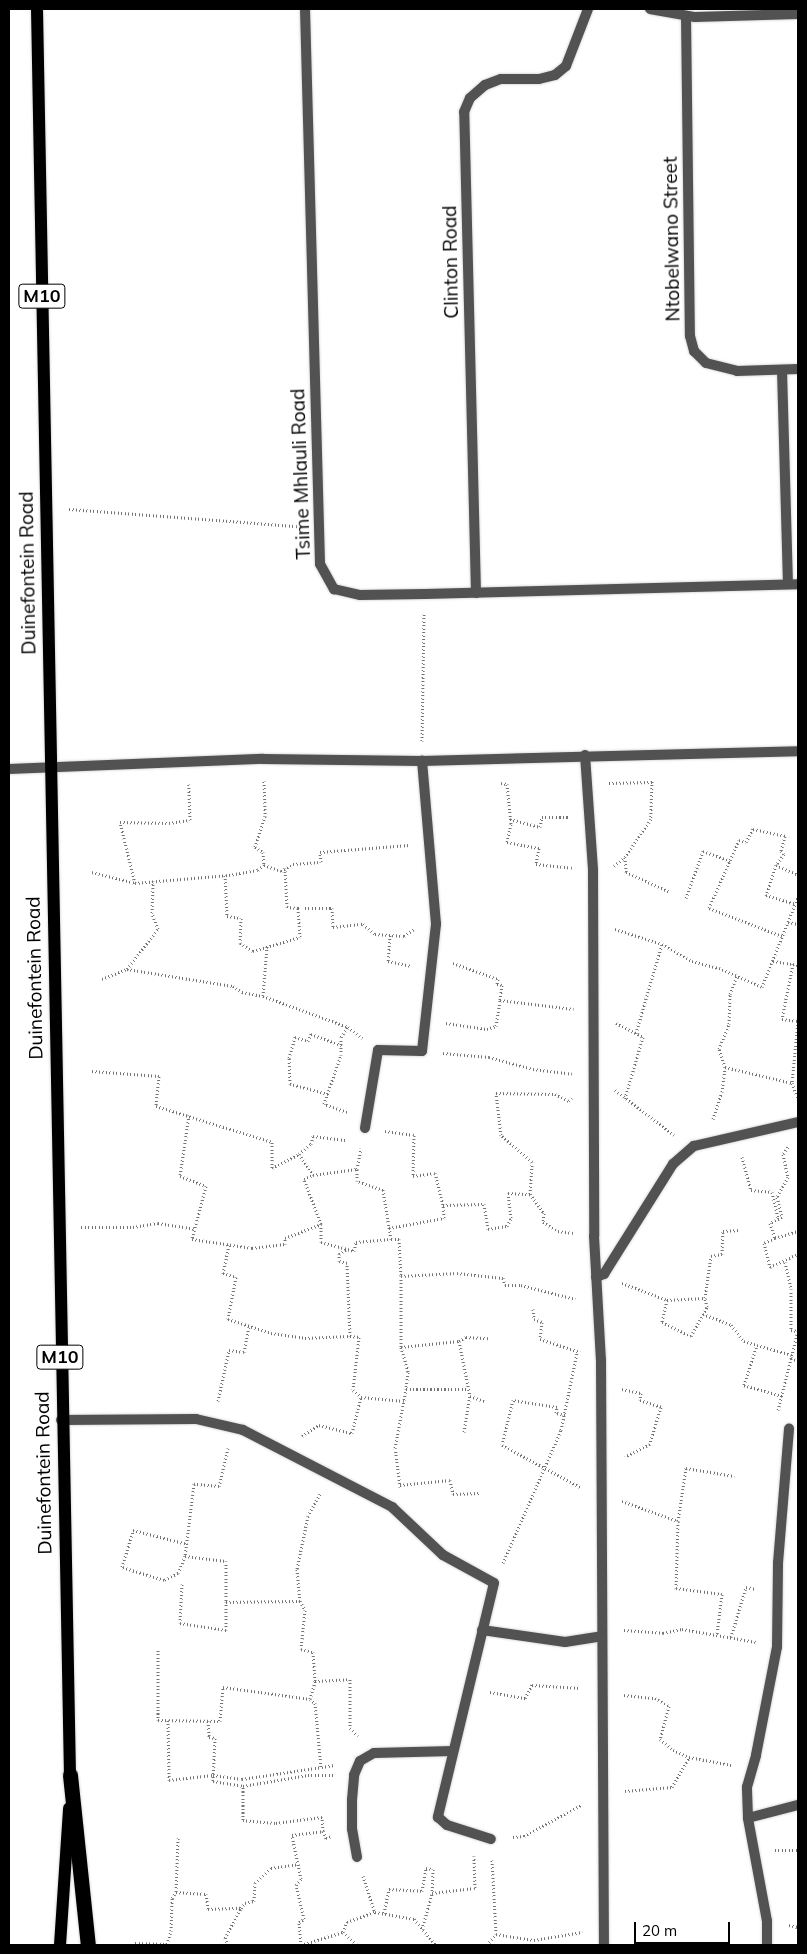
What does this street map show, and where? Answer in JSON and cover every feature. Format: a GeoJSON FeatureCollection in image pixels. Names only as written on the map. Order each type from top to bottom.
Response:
{"type":"FeatureCollection","features":[{"type":"Feature","properties":{"kind":"highway"},"geometry":{"type":"LineString","coordinates":[[70,1775],[88,1945]]}},
{"type":"Feature","properties":{"kind":"main road","name":"Duinefontein Road"},"geometry":{"type":"LineString","coordinates":[[37,9],[61,1420],[70,1775],[60,1945]]}},
{"type":"Feature","properties":{"kind":"street","name":"Tsime Mhlauli Road"},"geometry":{"type":"LineString","coordinates":[[305,9],[320,564],[334,589],[360,595],[793,584]]}},
{"type":"Feature","properties":{"kind":"street","name":"Clinton Road"},"geometry":{"type":"LineString","coordinates":[[476,593],[464,112],[470,98],[485,85],[501,79],[539,79],[555,74],[566,66],[588,9]]}},
{"type":"Feature","properties":{"kind":"street"},"geometry":{"type":"LineString","coordinates":[[650,9],[686,16],[798,14]]}},
{"type":"Feature","properties":{"kind":"street","name":"Ntobelwano Street"},"geometry":{"type":"LineString","coordinates":[[686,16],[690,336],[694,351],[706,363],[737,371],[798,369]]}},
{"type":"Feature","properties":{"kind":"street"},"geometry":{"type":"LineString","coordinates":[[782,370],[793,584]]}},
{"type":"Feature","properties":{"kind":"street"},"geometry":{"type":"LineString","coordinates":[[9,769],[263,759],[422,761],[585,755],[798,751]]}},
{"type":"Feature","properties":{"kind":"street"},"geometry":{"type":"LineString","coordinates":[[585,755],[593,870],[594,1236],[600,1276],[597,1304],[601,1360],[604,1945]]}},
{"type":"Feature","properties":{"kind":"street"},"geometry":{"type":"LineString","coordinates":[[364,1128],[378,1050],[422,1051],[434,957],[436,924],[422,761]]}},
{"type":"Feature","properties":{"kind":"street"},"geometry":{"type":"LineString","coordinates":[[600,1276],[673,1164],[694,1146],[736,1134],[797,1122]]}},
{"type":"Feature","properties":{"kind":"street"},"geometry":{"type":"LineString","coordinates":[[61,1420],[214,1421],[229,1425],[392,1507],[443,1555],[494,1583],[438,1817],[447,1825],[491,1838]]}},
{"type":"Feature","properties":{"kind":"street"},"geometry":{"type":"LineString","coordinates":[[767,1945],[766,1921],[748,1818],[747,1787],[756,1755],[777,1647],[778,1592],[789,1428]]}},
{"type":"Feature","properties":{"kind":"street"},"geometry":{"type":"LineString","coordinates":[[482,1630],[565,1642],[602,1636]]}},
{"type":"Feature","properties":{"kind":"street"},"geometry":{"type":"LineString","coordinates":[[357,1857],[352,1829],[354,1775],[360,1760],[374,1753],[453,1751]]}},
{"type":"Feature","properties":{"kind":"street"},"geometry":{"type":"LineString","coordinates":[[748,1818],[798,1805]]}},
{"type":"Feature","properties":{"kind":"path"},"geometry":{"type":"LineString","coordinates":[[46,507],[319,527]]}},
{"type":"Feature","properties":{"kind":"path"},"geometry":{"type":"LineString","coordinates":[[422,761],[425,594]]}},
{"type":"Feature","properties":{"kind":"path"},"geometry":{"type":"LineString","coordinates":[[498,782],[507,784],[511,824],[507,842],[538,848],[536,864],[609,871],[625,857],[651,819],[656,754]]}},
{"type":"Feature","properties":{"kind":"path"},"geometry":{"type":"LineString","coordinates":[[263,759],[265,816],[255,847],[263,852],[264,865]]}},
{"type":"Feature","properties":{"kind":"path"},"geometry":{"type":"LineString","coordinates":[[135,883],[120,822],[169,823],[190,820],[188,762]]}},
{"type":"Feature","properties":{"kind":"path"},"geometry":{"type":"LineString","coordinates":[[782,936],[709,908],[739,840],[746,842],[752,829],[785,836],[781,851],[784,854],[776,865],[766,895],[795,904]]}},
{"type":"Feature","properties":{"kind":"path"},"geometry":{"type":"LineString","coordinates":[[264,865],[281,871],[293,864],[321,862],[320,852],[429,844]]}},
{"type":"Feature","properties":{"kind":"path"},"geometry":{"type":"LineString","coordinates":[[686,898],[703,851],[730,861]]}},
{"type":"Feature","properties":{"kind":"path"},"geometry":{"type":"LineString","coordinates":[[625,857],[626,872],[670,892]]}},
{"type":"Feature","properties":{"kind":"path"},"geometry":{"type":"LineString","coordinates":[[92,872],[135,883],[225,875],[258,870],[264,865]]}},
{"type":"Feature","properties":{"kind":"path"},"geometry":{"type":"LineString","coordinates":[[776,865],[798,875]]}},
{"type":"Feature","properties":{"kind":"path"},"geometry":{"type":"LineString","coordinates":[[285,868],[287,907],[332,908],[333,927],[363,924],[375,934],[404,936],[418,926],[436,924]]}},
{"type":"Feature","properties":{"kind":"path"},"geometry":{"type":"LineString","coordinates":[[225,875],[227,916],[241,918],[240,942],[253,951],[300,937],[298,908]]}},
{"type":"Feature","properties":{"kind":"path"},"geometry":{"type":"LineString","coordinates":[[127,969],[158,929],[152,913],[152,881]]}},
{"type":"Feature","properties":{"kind":"path"},"geometry":{"type":"LineString","coordinates":[[614,920],[615,930],[662,944],[692,961],[737,976],[762,987],[798,897]]}},
{"type":"Feature","properties":{"kind":"path"},"geometry":{"type":"LineString","coordinates":[[788,922],[798,924]]}},
{"type":"Feature","properties":{"kind":"path"},"geometry":{"type":"LineString","coordinates":[[390,935],[388,961],[405,964],[432,974]]}},
{"type":"Feature","properties":{"kind":"path"},"geometry":{"type":"LineString","coordinates":[[636,1033],[662,944]]}},
{"type":"Feature","properties":{"kind":"path"},"geometry":{"type":"LineString","coordinates":[[263,996],[267,946]]}},
{"type":"Feature","properties":{"kind":"path"},"geometry":{"type":"LineString","coordinates":[[425,1019],[487,1029],[496,1026],[500,1000],[502,985],[497,984],[498,979],[434,957]]}},
{"type":"Feature","properties":{"kind":"path"},"geometry":{"type":"LineString","coordinates":[[773,961],[798,965]]}},
{"type":"Feature","properties":{"kind":"path"},"geometry":{"type":"LineString","coordinates":[[793,964],[782,1018],[798,1021],[792,1083],[798,1098]]}},
{"type":"Feature","properties":{"kind":"path"},"geometry":{"type":"LineString","coordinates":[[102,978],[127,969],[218,984],[263,996],[348,1027],[378,1050]]}},
{"type":"Feature","properties":{"kind":"path"},"geometry":{"type":"LineString","coordinates":[[706,1144],[722,1092],[724,1067],[719,1049],[729,1024],[730,994],[737,976]]}},
{"type":"Feature","properties":{"kind":"path"},"geometry":{"type":"LineString","coordinates":[[500,1000],[592,1012],[644,1036],[625,1098]]}},
{"type":"Feature","properties":{"kind":"path"},"geometry":{"type":"LineString","coordinates":[[92,1071],[159,1076],[156,1106],[189,1115],[233,1132],[272,1142],[272,1168],[299,1154],[311,1144],[313,1136],[347,1142],[350,1113],[324,1104],[342,1045],[341,1037],[348,1027]]}},
{"type":"Feature","properties":{"kind":"path"},"geometry":{"type":"LineString","coordinates":[[328,1094],[290,1084],[289,1058],[295,1036],[308,1041],[311,1034],[342,1045]]}},
{"type":"Feature","properties":{"kind":"path"},"geometry":{"type":"LineString","coordinates":[[422,1051],[488,1057],[533,1069],[593,1077]]}},
{"type":"Feature","properties":{"kind":"path"},"geometry":{"type":"LineString","coordinates":[[724,1067],[792,1083]]}},
{"type":"Feature","properties":{"kind":"path"},"geometry":{"type":"LineString","coordinates":[[189,1115],[180,1176],[206,1186],[192,1239],[252,1248],[285,1244],[285,1238],[321,1224]]}},
{"type":"Feature","properties":{"kind":"path"},"geometry":{"type":"LineString","coordinates":[[776,1238],[770,1223],[782,1217],[777,1197],[788,1177],[783,1154],[792,1140],[797,1122]]}},
{"type":"Feature","properties":{"kind":"path"},"geometry":{"type":"LineString","coordinates":[[350,1124],[364,1128],[414,1135],[413,1176],[435,1173],[443,1204],[444,1218],[389,1228]]}},
{"type":"Feature","properties":{"kind":"path"},"geometry":{"type":"LineString","coordinates":[[364,1128],[357,1169],[357,1181],[383,1190],[391,1239]]}},
{"type":"Feature","properties":{"kind":"path"},"geometry":{"type":"LineString","coordinates":[[736,1134],[751,1190],[772,1192],[778,1219]]}},
{"type":"Feature","properties":{"kind":"path"},"geometry":{"type":"LineString","coordinates":[[299,1154],[313,1175]]}},
{"type":"Feature","properties":{"kind":"path"},"geometry":{"type":"LineString","coordinates":[[357,1169],[304,1178],[321,1224],[321,1242],[354,1251],[356,1242],[399,1239],[401,1347],[408,1372],[395,1448],[400,1485],[392,1507]]}},
{"type":"Feature","properties":{"kind":"path"},"geometry":{"type":"LineString","coordinates":[[443,1204],[484,1204],[488,1230],[507,1226],[511,1218],[508,1193],[530,1194],[544,1212],[543,1222],[558,1231],[594,1236]]}},
{"type":"Feature","properties":{"kind":"path"},"geometry":{"type":"LineString","coordinates":[[58,1226],[133,1227],[158,1223],[195,1229]]}},
{"type":"Feature","properties":{"kind":"path"},"geometry":{"type":"LineString","coordinates":[[667,1300],[662,1322],[691,1336],[707,1307],[705,1298],[711,1256],[722,1254],[723,1231],[739,1230]]}},
{"type":"Feature","properties":{"kind":"path"},"geometry":{"type":"LineString","coordinates":[[798,1231],[764,1243],[770,1267],[798,1254]]}},
{"type":"Feature","properties":{"kind":"path"},"geometry":{"type":"LineString","coordinates":[[229,1245],[222,1273],[236,1277],[228,1319],[249,1327],[305,1338],[358,1337],[353,1390],[361,1397],[404,1401]]}},
{"type":"Feature","properties":{"kind":"path"},"geometry":{"type":"LineString","coordinates":[[347,1249],[339,1254],[339,1261],[347,1263],[350,1336]]}},
{"type":"Feature","properties":{"kind":"path"},"geometry":{"type":"LineString","coordinates":[[784,1262],[791,1289],[790,1330],[798,1331],[776,1420],[790,1422],[789,1428]]}},
{"type":"Feature","properties":{"kind":"path"},"geometry":{"type":"LineString","coordinates":[[401,1276],[457,1274],[503,1278],[505,1285],[521,1285],[597,1304]]}},
{"type":"Feature","properties":{"kind":"path"},"geometry":{"type":"LineString","coordinates":[[600,1276],[667,1300],[705,1298]]}},
{"type":"Feature","properties":{"kind":"path"},"geometry":{"type":"LineString","coordinates":[[533,1309],[534,1319],[542,1322],[540,1339],[577,1351],[624,1370],[622,1388],[641,1393],[640,1400],[661,1407],[650,1444],[625,1455],[623,1462]]}},
{"type":"Feature","properties":{"kind":"path"},"geometry":{"type":"LineString","coordinates":[[703,1314],[731,1325],[744,1341],[792,1357],[798,1361]]}},
{"type":"Feature","properties":{"kind":"path"},"geometry":{"type":"LineString","coordinates":[[214,1421],[229,1350],[244,1352],[249,1327]]}},
{"type":"Feature","properties":{"kind":"path"},"geometry":{"type":"LineString","coordinates":[[401,1347],[438,1341],[459,1341],[466,1337],[488,1338]]}},
{"type":"Feature","properties":{"kind":"path"},"geometry":{"type":"LineString","coordinates":[[459,1341],[470,1396],[464,1432]]}},
{"type":"Feature","properties":{"kind":"path"},"geometry":{"type":"LineString","coordinates":[[494,1583],[561,1430],[580,1343]]}},
{"type":"Feature","properties":{"kind":"path"},"geometry":{"type":"LineString","coordinates":[[757,1345],[744,1385],[782,1396]]}},
{"type":"Feature","properties":{"kind":"path"},"geometry":{"type":"LineString","coordinates":[[406,1389],[468,1388]]}},
{"type":"Feature","properties":{"kind":"path"},"geometry":{"type":"LineString","coordinates":[[470,1396],[484,1401]]}},
{"type":"Feature","properties":{"kind":"path"},"geometry":{"type":"LineString","coordinates":[[281,1450],[319,1425],[352,1433],[361,1397]]}},
{"type":"Feature","properties":{"kind":"path"},"geometry":{"type":"LineString","coordinates":[[187,1544],[133,1530],[122,1567],[164,1580],[178,1573],[185,1556],[187,1544],[194,1484],[219,1486],[228,1453],[229,1425]]}},
{"type":"Feature","properties":{"kind":"path"},"geometry":{"type":"LineString","coordinates":[[310,1700],[315,1681],[313,1652],[301,1650],[305,1610],[300,1601],[297,1569],[308,1516],[330,1476]]}},
{"type":"Feature","properties":{"kind":"path"},"geometry":{"type":"LineString","coordinates":[[400,1485],[450,1480],[453,1494],[482,1493]]}},
{"type":"Feature","properties":{"kind":"path"},"geometry":{"type":"LineString","coordinates":[[678,1521],[676,1588],[722,1594],[717,1634]]}},
{"type":"Feature","properties":{"kind":"path"},"geometry":{"type":"LineString","coordinates":[[182,1584],[180,1623],[226,1630],[226,1561],[185,1556]]}},
{"type":"Feature","properties":{"kind":"path"},"geometry":{"type":"LineString","coordinates":[[731,1637],[746,1587],[778,1592]]}},
{"type":"Feature","properties":{"kind":"path"},"geometry":{"type":"LineString","coordinates":[[226,1602],[300,1601]]}},
{"type":"Feature","properties":{"kind":"path"},"geometry":{"type":"LineString","coordinates":[[602,1636],[621,1630],[663,1633],[682,1629],[717,1634],[777,1647]]}},
{"type":"Feature","properties":{"kind":"path"},"geometry":{"type":"LineString","coordinates":[[158,1650],[158,1720],[220,1721],[223,1687],[310,1700],[315,1703],[322,1768]]}},
{"type":"Feature","properties":{"kind":"path"},"geometry":{"type":"LineString","coordinates":[[315,1681],[350,1679],[350,1728],[374,1753]]}},
{"type":"Feature","properties":{"kind":"path"},"geometry":{"type":"LineString","coordinates":[[168,1720],[168,1780],[213,1775],[242,1779],[322,1768],[360,1760]]}},
{"type":"Feature","properties":{"kind":"path"},"geometry":{"type":"LineString","coordinates":[[208,1721],[209,1737],[215,1738],[213,1781],[243,1786],[308,1775],[354,1775]]}},
{"type":"Feature","properties":{"kind":"path"},"geometry":{"type":"LineString","coordinates":[[243,1786],[243,1820],[275,1823],[322,1817],[323,1831],[326,1838],[352,1829]]}},
{"type":"Feature","properties":{"kind":"path"},"geometry":{"type":"LineString","coordinates":[[323,1831],[292,1835],[301,1879],[296,1885],[304,1919],[299,1922],[301,1945],[343,1932]]}},
{"type":"Feature","properties":{"kind":"path"},"geometry":{"type":"LineString","coordinates":[[432,1894],[475,1888],[473,1834]]}},
{"type":"Feature","properties":{"kind":"path"},"geometry":{"type":"LineString","coordinates":[[118,1945],[167,1944],[171,1931],[172,1898],[176,1892],[178,1838]]}},
{"type":"Feature","properties":{"kind":"path"},"geometry":{"type":"LineString","coordinates":[[487,1945],[496,1934],[491,1838]]}},
{"type":"Feature","properties":{"kind":"path"},"geometry":{"type":"LineString","coordinates":[[357,1857],[375,1912]]}},
{"type":"Feature","properties":{"kind":"path"},"geometry":{"type":"LineString","coordinates":[[228,1945],[225,1938],[242,1908],[245,1903],[254,1901],[255,1883],[271,1868],[298,1864]]}},
{"type":"Feature","properties":{"kind":"path"},"geometry":{"type":"LineString","coordinates":[[384,1913],[389,1889],[422,1891],[426,1868],[433,1869],[432,1894],[422,1929]]}},
{"type":"Feature","properties":{"kind":"path"},"geometry":{"type":"LineString","coordinates":[[176,1892],[206,1894],[208,1909],[242,1908]]}},
{"type":"Feature","properties":{"kind":"path"},"geometry":{"type":"LineString","coordinates":[[343,1932],[347,1922],[375,1912],[384,1913],[414,1919],[436,1945]]}},
{"type":"Feature","properties":{"kind":"path"},"geometry":{"type":"LineString","coordinates":[[496,1934],[534,1940],[604,1928]]}},
{"type":"Feature","properties":{"kind":"path"},"geometry":{"type":"LineString","coordinates":[[343,1932],[357,1945]]}}]}
